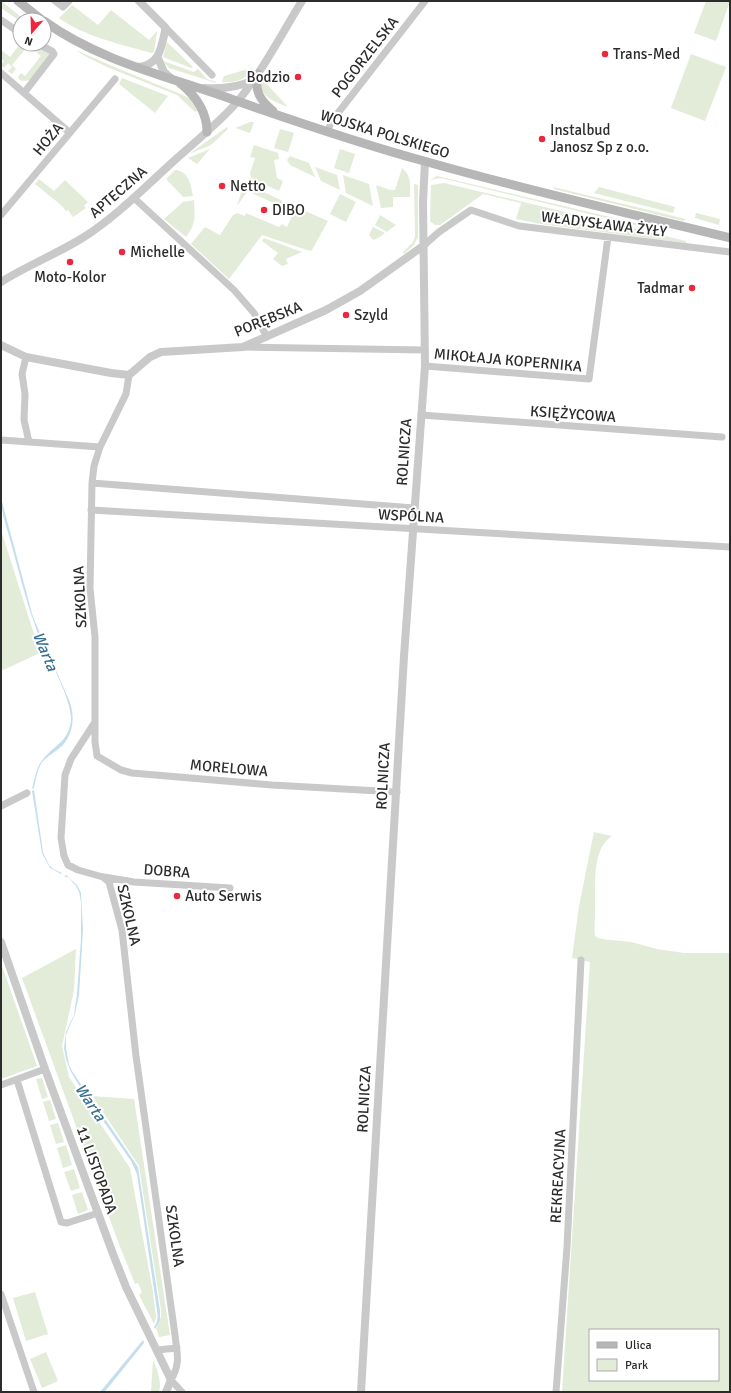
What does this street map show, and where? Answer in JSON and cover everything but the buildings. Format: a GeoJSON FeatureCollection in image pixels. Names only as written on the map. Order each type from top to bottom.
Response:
{"type":"FeatureCollection","features":[{"type":"Feature","properties":{"kind":"main road","name":"WOJSKA POLSKIEGO"},"geometry":{"type":"LineString","coordinates":[[18,1],[32,12]]}},
{"type":"Feature","properties":{"kind":"main road","name":"WOJSKA POLSKIEGO"},"geometry":{"type":"LineString","coordinates":[[52,27],[82,44],[137,67],[237,102],[425,162],[730,238]]}},
{"type":"Feature","properties":{"kind":"main road"},"geometry":{"type":"LineString","coordinates":[[256,76],[256,84],[260,97],[265,104],[277,114]]}},
{"type":"Feature","properties":{"kind":"main road"},"geometry":{"type":"LineString","coordinates":[[175,80],[199,103],[205,116],[207,132]]}},
{"type":"Feature","properties":{"kind":"street"},"geometry":{"type":"LineString","coordinates":[[55,1],[63,7],[69,1]]}},
{"type":"Feature","properties":{"kind":"street"},"geometry":{"type":"LineString","coordinates":[[139,1],[212,75]]}},
{"type":"Feature","properties":{"kind":"street","name":"APTECZNA"},"geometry":{"type":"LineString","coordinates":[[1,282],[83,238],[103,224],[207,132],[237,102],[256,76],[302,1]]}},
{"type":"Feature","properties":{"kind":"street","name":"POGORZELSKA"},"geometry":{"type":"LineString","coordinates":[[328,131],[332,122],[425,1]]}},
{"type":"Feature","properties":{"kind":"street"},"geometry":{"type":"LineString","coordinates":[[1,20],[12,28]]}},
{"type":"Feature","properties":{"kind":"street"},"geometry":{"type":"LineString","coordinates":[[165,27],[158,58],[164,72],[175,80]]}},
{"type":"Feature","properties":{"kind":"street"},"geometry":{"type":"LineString","coordinates":[[24,93],[56,52],[54,53],[52,51]]}},
{"type":"Feature","properties":{"kind":"street"},"geometry":{"type":"LineString","coordinates":[[137,67],[148,65],[158,58]]}},
{"type":"Feature","properties":{"kind":"street"},"geometry":{"type":"LineString","coordinates":[[1,73],[70,133]]}},
{"type":"Feature","properties":{"kind":"street"},"geometry":{"type":"LineString","coordinates":[[196,87],[231,87],[246,83],[256,76]]}},
{"type":"Feature","properties":{"kind":"street","name":"HOŻA"},"geometry":{"type":"LineString","coordinates":[[1,215],[115,79]]}},
{"type":"Feature","properties":{"kind":"street","name":"ROLNICZA"},"geometry":{"type":"LineString","coordinates":[[361,1392],[414,508],[425,366],[423,246],[425,162]]}},
{"type":"Feature","properties":{"kind":"street"},"geometry":{"type":"LineString","coordinates":[[134,198],[234,290],[254,313],[267,337]]}},
{"type":"Feature","properties":{"kind":"street","name":"PORĘBSKA"},"geometry":{"type":"LineString","coordinates":[[129,375],[150,357],[161,352],[243,347],[326,310],[360,291],[471,210],[477,212]]}},
{"type":"Feature","properties":{"kind":"street","name":"WŁADYSŁAWA ŻYŁY"},"geometry":{"type":"LineString","coordinates":[[477,212],[519,226],[730,252]]}},
{"type":"Feature","properties":{"kind":"street","name":"MIKOŁAJA KOPERNIKA"},"geometry":{"type":"LineString","coordinates":[[425,366],[589,379],[608,237]]}},
{"type":"Feature","properties":{"kind":"street"},"geometry":{"type":"LineString","coordinates":[[1,345],[26,357],[111,374],[129,375]]}},
{"type":"Feature","properties":{"kind":"street","name":"MIKOŁAJA KOPERNIKA"},"geometry":{"type":"LineString","coordinates":[[243,347],[425,350]]}},
{"type":"Feature","properties":{"kind":"street"},"geometry":{"type":"LineString","coordinates":[[26,357],[22,374],[26,394],[24,420],[29,442]]}},
{"type":"Feature","properties":{"kind":"street","name":"SZKOLNA"},"geometry":{"type":"LineString","coordinates":[[129,375],[126,394],[100,447],[94,466],[91,510],[90,588],[95,636],[95,722],[71,759],[65,775],[61,838],[64,856],[68,865],[78,870],[103,876],[109,882],[122,930],[136,1056],[177,1348],[178,1366],[172,1380]]}},
{"type":"Feature","properties":{"kind":"street","name":"KSIĘŻYCOWA"},"geometry":{"type":"LineString","coordinates":[[421,415],[722,437]]}},
{"type":"Feature","properties":{"kind":"street"},"geometry":{"type":"LineString","coordinates":[[1,440],[100,447]]}},
{"type":"Feature","properties":{"kind":"street"},"geometry":{"type":"LineString","coordinates":[[92,484],[414,508]]}},
{"type":"Feature","properties":{"kind":"street","name":"WSPÓLNA"},"geometry":{"type":"LineString","coordinates":[[91,510],[413,530],[730,547]]}},
{"type":"Feature","properties":{"kind":"street","name":"MORELOWA"},"geometry":{"type":"LineString","coordinates":[[95,722],[97,756],[121,770],[132,773],[272,785],[397,792]]}},
{"type":"Feature","properties":{"kind":"street"},"geometry":{"type":"LineString","coordinates":[[1,806],[27,793]]}},
{"type":"Feature","properties":{"kind":"street","name":"DOBRA"},"geometry":{"type":"LineString","coordinates":[[103,876],[134,882],[230,888]]}},
{"type":"Feature","properties":{"kind":"street","name":"11 LISTOPADA"},"geometry":{"type":"LineString","coordinates":[[1,942],[45,1069],[115,1261],[144,1325],[172,1380]]}},
{"type":"Feature","properties":{"kind":"street","name":"REKREACYJNA"},"geometry":{"type":"LineString","coordinates":[[556,1392],[567,1247],[582,960]]}},
{"type":"Feature","properties":{"kind":"street"},"geometry":{"type":"LineString","coordinates":[[1,1084],[17,1080],[45,1069]]}},
{"type":"Feature","properties":{"kind":"street"},"geometry":{"type":"LineString","coordinates":[[17,1080],[61,1222],[67,1223],[98,1213]]}},
{"type":"Feature","properties":{"kind":"street"},"geometry":{"type":"LineString","coordinates":[[1,1294],[34,1392]]}},
{"type":"Feature","properties":{"kind":"street"},"geometry":{"type":"LineString","coordinates":[[157,1350],[177,1348]]}},
{"type":"Feature","properties":{"kind":"street"},"geometry":{"type":"LineString","coordinates":[[166,1392],[172,1380],[182,1392]]}},
{"type":"Feature","properties":{"kind":"green space"},"geometry":{"type":"Polygon","coordinates":[[[1,1],[15,12],[12,12],[12,16],[1,8],[1,1]]]}},
{"type":"Feature","properties":{"kind":"green space"},"geometry":{"type":"Polygon","coordinates":[[[706,1],[730,1],[716,41],[694,33],[706,1]]]}},
{"type":"Feature","properties":{"kind":"green space"},"geometry":{"type":"Polygon","coordinates":[[[72,5],[98,25],[111,10],[149,40],[157,31],[154,52],[152,53],[91,35],[59,18],[72,5]]]}},
{"type":"Feature","properties":{"kind":"green space"},"geometry":{"type":"Polygon","coordinates":[[[167,42],[193,67],[191,68],[163,57],[167,42]]]}},
{"type":"Feature","properties":{"kind":"green space"},"geometry":{"type":"Polygon","coordinates":[[[1,50],[10,57],[14,52],[23,52],[12,65],[16,69],[12,74],[8,71],[12,67],[8,63],[4,68],[1,65],[4,61],[1,58],[1,50]]]}},
{"type":"Feature","properties":{"kind":"green space"},"geometry":{"type":"Polygon","coordinates":[[[76,50],[183,95],[190,99],[198,110],[195,112],[177,95],[107,67],[76,50]]]}},
{"type":"Feature","properties":{"kind":"green space"},"geometry":{"type":"Polygon","coordinates":[[[49,52],[50,56],[30,80],[20,80],[18,77],[21,73],[25,76],[41,56],[37,53],[49,52]]]}},
{"type":"Feature","properties":{"kind":"green space"},"geometry":{"type":"Polygon","coordinates":[[[691,54],[726,67],[705,121],[671,108],[691,54]]]}},
{"type":"Feature","properties":{"kind":"green space"},"geometry":{"type":"Polygon","coordinates":[[[163,61],[194,72],[198,69],[207,79],[216,83],[169,68],[163,61]]]}},
{"type":"Feature","properties":{"kind":"green space"},"geometry":{"type":"Polygon","coordinates":[[[252,68],[253,70],[243,78],[231,82],[222,82],[224,76],[252,68]]]}},
{"type":"Feature","properties":{"kind":"green space"},"geometry":{"type":"Polygon","coordinates":[[[122,78],[168,96],[155,113],[119,84],[122,78]]]}},
{"type":"Feature","properties":{"kind":"green space"},"geometry":{"type":"Polygon","coordinates":[[[263,80],[288,107],[273,101],[265,95],[262,90],[263,80]]]}},
{"type":"Feature","properties":{"kind":"green space"},"geometry":{"type":"Polygon","coordinates":[[[250,122],[254,122],[250,133],[235,128],[250,122]]]}},
{"type":"Feature","properties":{"kind":"green space"},"geometry":{"type":"Polygon","coordinates":[[[227,127],[228,129],[211,145],[189,154],[227,127]]]}},
{"type":"Feature","properties":{"kind":"green space"},"geometry":{"type":"Polygon","coordinates":[[[280,129],[294,133],[288,152],[274,148],[280,129]]]}},
{"type":"Feature","properties":{"kind":"green space"},"geometry":{"type":"Polygon","coordinates":[[[254,145],[278,153],[279,159],[274,160],[277,178],[283,181],[279,191],[251,178],[250,173],[255,158],[250,157],[254,145]]]}},
{"type":"Feature","properties":{"kind":"green space"},"geometry":{"type":"Polygon","coordinates":[[[210,149],[197,164],[188,158],[210,149]]]}},
{"type":"Feature","properties":{"kind":"green space"},"geometry":{"type":"Polygon","coordinates":[[[340,149],[355,154],[349,173],[334,168],[340,149]]]}},
{"type":"Feature","properties":{"kind":"green space"},"geometry":{"type":"Polygon","coordinates":[[[290,156],[309,163],[315,177],[290,165],[287,160],[290,156]]]}},
{"type":"Feature","properties":{"kind":"green space"},"geometry":{"type":"Polygon","coordinates":[[[315,167],[337,175],[340,190],[321,181],[315,167]]]}},
{"type":"Feature","properties":{"kind":"green space"},"geometry":{"type":"Polygon","coordinates":[[[402,168],[409,178],[410,197],[393,197],[393,207],[381,208],[376,185],[390,190],[395,190],[402,168]]]}},
{"type":"Feature","properties":{"kind":"green space"},"geometry":{"type":"Polygon","coordinates":[[[175,170],[180,171],[186,176],[190,183],[193,196],[183,197],[166,179],[175,170]]]}},
{"type":"Feature","properties":{"kind":"green space"},"geometry":{"type":"Polygon","coordinates":[[[343,175],[369,184],[373,206],[346,193],[343,175]]]}},
{"type":"Feature","properties":{"kind":"green space"},"geometry":{"type":"Polygon","coordinates":[[[437,176],[656,228],[668,233],[441,178],[430,180],[437,176]]]}},
{"type":"Feature","properties":{"kind":"green space"},"geometry":{"type":"Polygon","coordinates":[[[39,179],[54,191],[65,180],[88,202],[84,206],[86,208],[73,217],[68,210],[66,211],[61,205],[35,184],[39,179]]]}},
{"type":"Feature","properties":{"kind":"green space"},"geometry":{"type":"Polygon","coordinates":[[[244,183],[281,200],[283,204],[282,207],[250,192],[247,192],[237,206],[244,183]]]}},
{"type":"Feature","properties":{"kind":"green space"},"geometry":{"type":"Polygon","coordinates":[[[444,183],[686,241],[686,243],[541,224],[516,219],[521,203],[483,194],[440,225],[435,225],[430,221],[431,185],[444,183]]]}},
{"type":"Feature","properties":{"kind":"green space"},"geometry":{"type":"Polygon","coordinates":[[[414,184],[418,185],[418,237],[414,245],[404,254],[403,252],[413,242],[415,236],[414,184]]]}},
{"type":"Feature","properties":{"kind":"green space"},"geometry":{"type":"Polygon","coordinates":[[[553,187],[686,219],[683,221],[554,189],[553,187]]]}},
{"type":"Feature","properties":{"kind":"green space"},"geometry":{"type":"Polygon","coordinates":[[[599,187],[675,207],[673,213],[594,193],[599,187]]]}},
{"type":"Feature","properties":{"kind":"green space"},"geometry":{"type":"Polygon","coordinates":[[[340,194],[356,202],[346,222],[330,214],[340,194]]]}},
{"type":"Feature","properties":{"kind":"green space"},"geometry":{"type":"Polygon","coordinates":[[[194,200],[194,220],[192,228],[186,237],[164,219],[183,202],[194,200]]]}},
{"type":"Feature","properties":{"kind":"green space"},"geometry":{"type":"Polygon","coordinates":[[[294,206],[328,221],[312,250],[310,251],[262,235],[229,279],[191,244],[205,227],[220,235],[233,215],[237,213],[245,216],[246,213],[279,227],[282,224],[287,227],[294,212],[289,210],[294,206]]]}},
{"type":"Feature","properties":{"kind":"green space"},"geometry":{"type":"Polygon","coordinates":[[[696,213],[720,219],[719,225],[695,218],[696,213]]]}},
{"type":"Feature","properties":{"kind":"green space"},"geometry":{"type":"Polygon","coordinates":[[[380,215],[396,225],[387,232],[375,225],[380,215]]]}},
{"type":"Feature","properties":{"kind":"green space"},"geometry":{"type":"Polygon","coordinates":[[[373,227],[385,233],[373,240],[369,235],[373,227]]]}},
{"type":"Feature","properties":{"kind":"green space"},"geometry":{"type":"Polygon","coordinates":[[[264,238],[302,252],[286,259],[288,264],[282,266],[273,259],[278,253],[262,241],[264,238]]]}},
{"type":"Feature","properties":{"kind":"green space"},"geometry":{"type":"Polygon","coordinates":[[[1,530],[40,653],[1,671],[1,530]]]}},
{"type":"Feature","properties":{"kind":"green space"},"geometry":{"type":"Polygon","coordinates":[[[594,832],[612,836],[605,842],[597,861],[595,884],[595,936],[601,939],[631,942],[657,949],[684,953],[730,953],[730,1392],[562,1392],[590,962],[572,958],[579,906],[594,832]]]}},
{"type":"Feature","properties":{"kind":"green space"},"geometry":{"type":"Polygon","coordinates":[[[76,949],[74,990],[62,1046],[69,1077],[130,1168],[153,1292],[156,1317],[154,1324],[139,1295],[142,1292],[138,1283],[135,1284],[119,1244],[22,978],[76,949]]]}},
{"type":"Feature","properties":{"kind":"green space"},"geometry":{"type":"Polygon","coordinates":[[[1,963],[37,1066],[1,1079],[1,963]]]}},
{"type":"Feature","properties":{"kind":"green space"},"geometry":{"type":"Polygon","coordinates":[[[42,1078],[48,1097],[42,1099],[36,1079],[42,1078]]]}},
{"type":"Feature","properties":{"kind":"green space"},"geometry":{"type":"Polygon","coordinates":[[[92,1096],[134,1099],[170,1335],[159,1337],[156,1328],[161,1317],[161,1310],[139,1166],[92,1096]]]}},
{"type":"Feature","properties":{"kind":"green space"},"geometry":{"type":"Polygon","coordinates":[[[50,1100],[56,1119],[49,1121],[43,1102],[50,1100]]]}},
{"type":"Feature","properties":{"kind":"green space"},"geometry":{"type":"Polygon","coordinates":[[[58,1123],[64,1142],[56,1144],[50,1125],[58,1123]]]}},
{"type":"Feature","properties":{"kind":"green space"},"geometry":{"type":"Polygon","coordinates":[[[66,1145],[72,1165],[63,1168],[57,1148],[66,1145]]]}},
{"type":"Feature","properties":{"kind":"green space"},"geometry":{"type":"Polygon","coordinates":[[[74,1169],[80,1188],[71,1191],[64,1172],[74,1169]]]}},
{"type":"Feature","properties":{"kind":"green space"},"geometry":{"type":"Polygon","coordinates":[[[82,1192],[88,1210],[78,1214],[72,1195],[82,1192]]]}},
{"type":"Feature","properties":{"kind":"green space"},"geometry":{"type":"Polygon","coordinates":[[[35,1292],[48,1334],[26,1341],[13,1298],[35,1292]]]}},
{"type":"Feature","properties":{"kind":"green space"},"geometry":{"type":"Polygon","coordinates":[[[46,1352],[58,1381],[42,1388],[30,1359],[46,1352]]]}},
{"type":"Feature","properties":{"kind":"green space"},"geometry":{"type":"Polygon","coordinates":[[[153,1360],[159,1379],[159,1392],[151,1392],[153,1360]]]}},
{"type":"Feature","properties":{"kind":"water","name":"Warta"},"geometry":{"type":"Polygon","coordinates":[[[1,498],[33,617],[69,700],[73,717],[67,740],[61,747],[43,761],[38,771],[34,788],[32,789],[41,761],[65,738],[70,727],[71,720],[68,702],[55,669],[41,641],[24,592],[4,520],[1,498]]]}},
{"type":"Feature","properties":{"kind":"water"},"geometry":{"type":"Polygon","coordinates":[[[34,790],[43,852],[49,865],[53,869],[62,873],[61,874],[50,868],[42,853],[32,791],[34,790]]]}},
{"type":"Feature","properties":{"kind":"water"},"geometry":{"type":"Polygon","coordinates":[[[66,875],[77,885],[81,893],[83,930],[79,995],[75,1014],[66,1035],[66,1048],[69,1065],[86,1092],[84,1094],[70,1070],[64,1048],[66,1032],[74,1015],[81,939],[81,902],[79,892],[69,878],[64,876],[66,875]]]}},
{"type":"Feature","properties":{"kind":"water","name":"Warta"},"geometry":{"type":"Polygon","coordinates":[[[88,1094],[138,1167],[160,1311],[160,1320],[155,1329],[154,1327],[158,1317],[137,1174],[131,1161],[97,1112],[91,1108],[91,1105],[85,1096],[88,1094]]]}},
{"type":"Feature","properties":{"kind":"water"},"geometry":{"type":"Polygon","coordinates":[[[143,1340],[144,1343],[107,1389],[104,1392],[100,1392],[143,1340]]]}},
{"type":"Feature","properties":{"kind":"place","name":"Trans-Med"},"geometry":{"type":"Point","coordinates":[605,54]}},
{"type":"Feature","properties":{"kind":"place","name":"Bodzio"},"geometry":{"type":"Point","coordinates":[298,77]}},
{"type":"Feature","properties":{"kind":"place","name":"Instalbud Janosz Sp z o.o."},"geometry":{"type":"Point","coordinates":[542,139]}},
{"type":"Feature","properties":{"kind":"place","name":"Netto"},"geometry":{"type":"Point","coordinates":[222,186]}},
{"type":"Feature","properties":{"kind":"place","name":"DIBO"},"geometry":{"type":"Point","coordinates":[264,210]}},
{"type":"Feature","properties":{"kind":"place","name":"Michelle"},"geometry":{"type":"Point","coordinates":[122,252]}},
{"type":"Feature","properties":{"kind":"place","name":"Moto-Kolor"},"geometry":{"type":"Point","coordinates":[70,262]}},
{"type":"Feature","properties":{"kind":"place","name":"Tadmar"},"geometry":{"type":"Point","coordinates":[692,288]}},
{"type":"Feature","properties":{"kind":"place","name":"Szyld"},"geometry":{"type":"Point","coordinates":[346,315]}},
{"type":"Feature","properties":{"kind":"place","name":"Auto Serwis"},"geometry":{"type":"Point","coordinates":[177,896]}}]}
